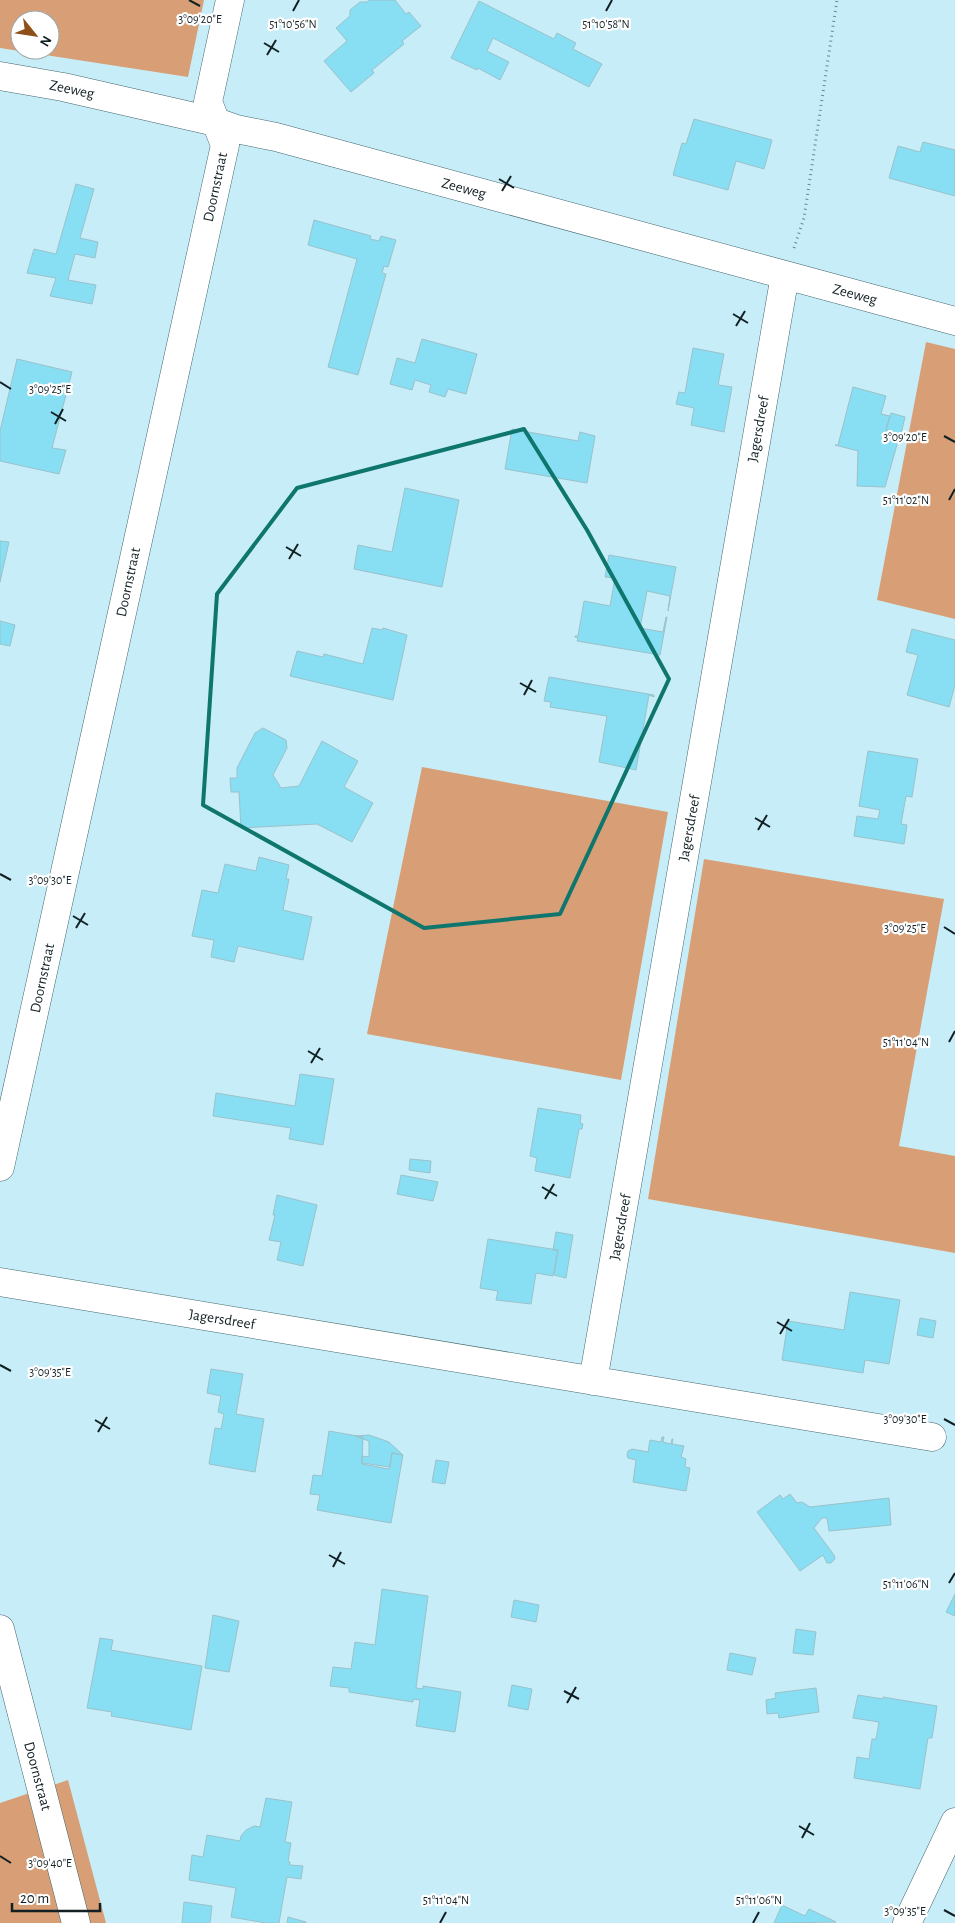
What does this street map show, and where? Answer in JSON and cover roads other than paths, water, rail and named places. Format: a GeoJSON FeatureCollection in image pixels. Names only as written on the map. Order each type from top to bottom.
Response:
{"type":"FeatureCollection","features":[{"type":"Feature","properties":{"kind":"street","name":"Doornstraat"},"geometry":{"type":"LineString","coordinates":[[0,1167],[225,145],[208,102],[230,0]]}},
{"type":"Feature","properties":{"kind":"street","name":"Zeeweg"},"geometry":{"type":"LineString","coordinates":[[0,76],[63,87],[216,122],[236,129],[276,136],[955,321]]}},
{"type":"Feature","properties":{"kind":"street","name":"Jagersdreef"},"geometry":{"type":"LineString","coordinates":[[593,1381],[785,275]]}},
{"type":"Feature","properties":{"kind":"street","name":"Jagersdreef"},"geometry":{"type":"LineString","coordinates":[[0,1282],[932,1437]]}},
{"type":"Feature","properties":{"kind":"street","name":"Doornstraat"},"geometry":{"type":"LineString","coordinates":[[0,1629],[76,1923]]}},
{"type":"Feature","properties":{"kind":"street"},"geometry":{"type":"LineString","coordinates":[[915,1921],[955,1822]]}}]}
